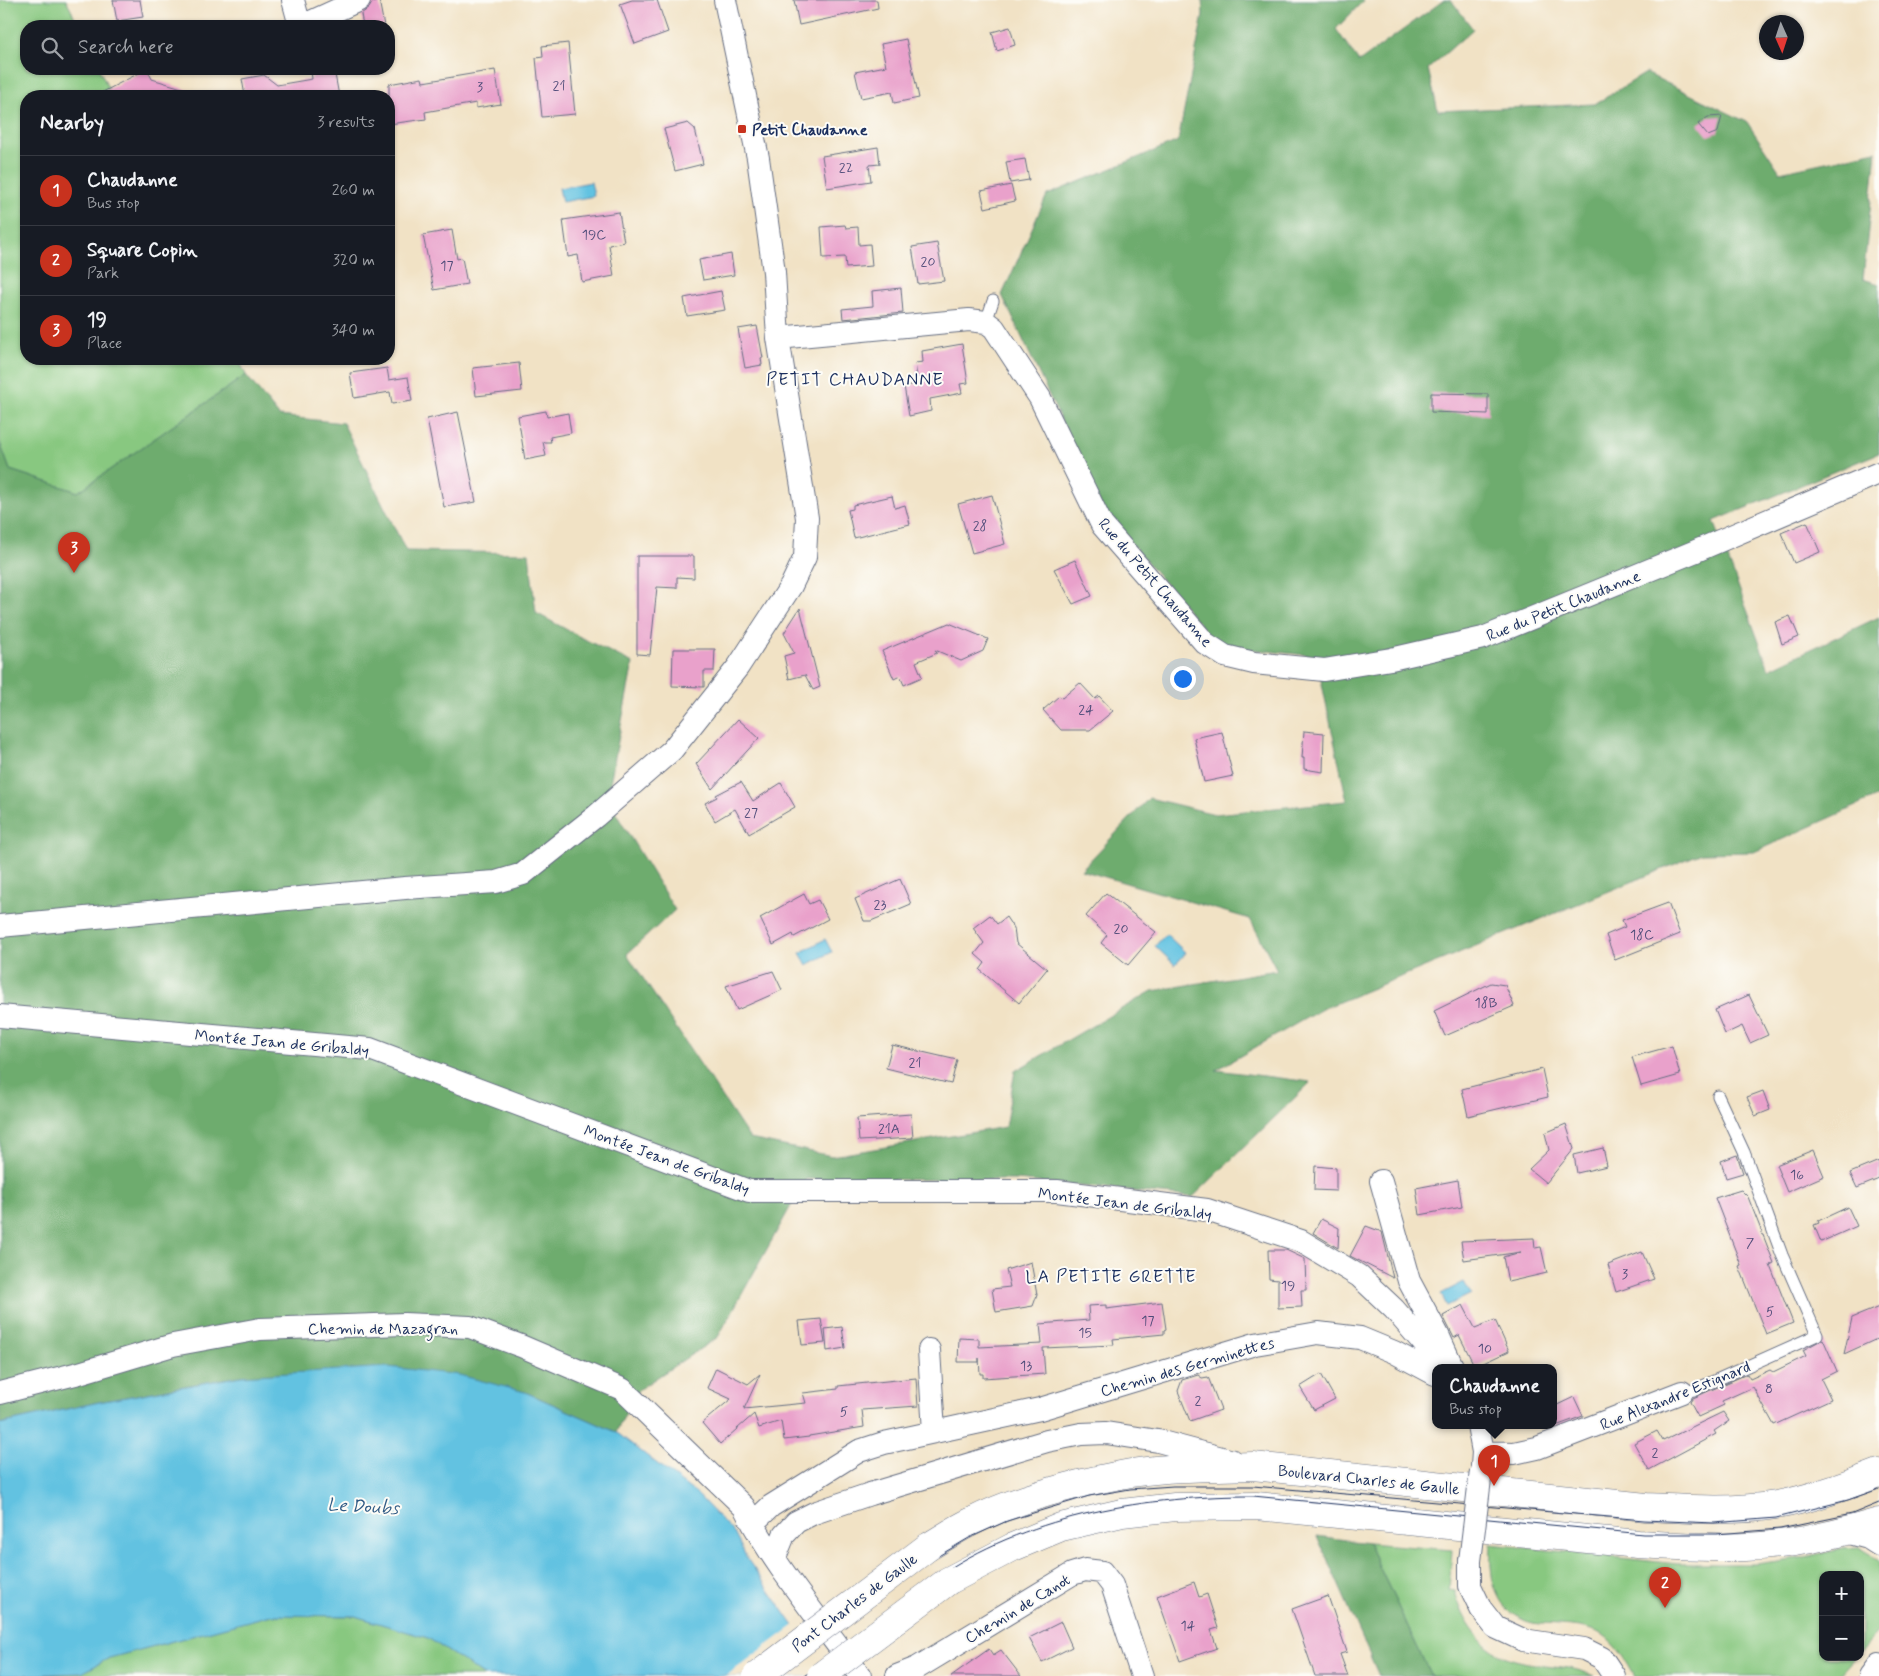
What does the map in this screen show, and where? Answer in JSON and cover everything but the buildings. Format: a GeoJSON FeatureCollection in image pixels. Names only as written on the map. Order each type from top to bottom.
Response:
{"type":"FeatureCollection","features":[{"type":"Feature","properties":{"kind":"main road","name":"Boulevard Charles de Gaulle"},"geometry":{"type":"LineString","coordinates":[[928,1547],[970,1522],[1018,1502],[1064,1487],[1132,1473],[1192,1468],[1253,1466],[1636,1506],[1699,1509],[1776,1505],[1842,1488],[1879,1473]]}},
{"type":"Feature","properties":{"kind":"main road"},"geometry":{"type":"LineString","coordinates":[[821,1676],[948,1580],[1012,1546],[1061,1527],[1122,1514],[1175,1507],[1256,1506],[1638,1544],[1701,1547],[1748,1547],[1842,1532],[1879,1522]]}},
{"type":"Feature","properties":{"kind":"main road","name":"Pont Charles de Gaulle"},"geometry":{"type":"LineString","coordinates":[[757,1676],[928,1547]]}},
{"type":"Feature","properties":{"kind":"street"},"geometry":{"type":"LineString","coordinates":[[293,0],[299,20]]}},
{"type":"Feature","properties":{"kind":"street"},"geometry":{"type":"LineString","coordinates":[[314,20],[359,0]]}},
{"type":"Feature","properties":{"kind":"street"},"geometry":{"type":"LineString","coordinates":[[0,926],[385,890],[496,882],[523,874],[596,816],[672,750],[738,667],[791,586],[805,557],[807,518],[778,338],[774,272],[758,158],[725,0]]}},
{"type":"Feature","properties":{"kind":"street"},"geometry":{"type":"LineString","coordinates":[[778,338],[969,320],[986,322]]}},
{"type":"Feature","properties":{"kind":"street","name":"Rue du Petit Chaudanne"},"geometry":{"type":"LineString","coordinates":[[986,322],[994,328],[1040,398],[1102,525],[1205,643],[1225,656],[1254,663],[1324,670],[1391,659],[1482,638],[1696,552],[1879,473]]}},
{"type":"Feature","properties":{"kind":"street","name":"Montée Jean de Gribaldy"},"geometry":{"type":"LineString","coordinates":[[0,1016],[370,1048],[749,1191],[1057,1191],[1207,1210],[1301,1241],[1359,1276],[1394,1309],[1441,1364]]}},
{"type":"Feature","properties":{"kind":"street"},"geometry":{"type":"LineString","coordinates":[[1381,1181],[1409,1281],[1452,1364]]}},
{"type":"Feature","properties":{"kind":"street","name":"Chemin de Mazagran"},"geometry":{"type":"LineString","coordinates":[[0,1393],[80,1373],[173,1345],[260,1329],[404,1324],[470,1327],[522,1346],[622,1389],[744,1507],[775,1558],[860,1676]]}},
{"type":"Feature","properties":{"kind":"street","name":"Chemin des Germinettes"},"geometry":{"type":"LineString","coordinates":[[752,1523],[771,1506],[809,1480],[859,1451],[884,1443],[1040,1409],[1256,1344],[1318,1333],[1360,1338],[1394,1352],[1432,1372]]}},
{"type":"Feature","properties":{"kind":"street"},"geometry":{"type":"LineString","coordinates":[[929,1350],[934,1432]]}},
{"type":"Feature","properties":{"kind":"street","name":"Rue Alexandre Estignard"},"geometry":{"type":"LineString","coordinates":[[1482,1462],[1537,1448],[1682,1392]]}},
{"type":"Feature","properties":{"kind":"street"},"geometry":{"type":"LineString","coordinates":[[1478,1429],[1482,1462],[1470,1561],[1470,1586],[1481,1610],[1495,1627],[1523,1640],[1584,1650],[1602,1658],[1614,1676]]}},
{"type":"Feature","properties":{"kind":"street"},"geometry":{"type":"LineString","coordinates":[[775,1558],[784,1534],[796,1522],[814,1513],[870,1494],[1056,1439],[1081,1434],[1106,1433],[1158,1441],[1253,1466]]}},
{"type":"Feature","properties":{"kind":"street"},"geometry":{"type":"LineString","coordinates":[[1842,1532],[1868,1538],[1879,1545]]}},
{"type":"Feature","properties":{"kind":"street","name":"Chemin de Canot"},"geometry":{"type":"LineString","coordinates":[[907,1673],[1072,1574],[1086,1570],[1102,1572],[1112,1585],[1142,1676]]}},
{"type":"Feature","properties":{"kind":"street"},"geometry":{"type":"LineString","coordinates":[[1871,1676],[1879,1664]]}},
{"type":"Feature","properties":{"kind":"street"},"geometry":{"type":"LineString","coordinates":[[1871,1676],[1879,1670]]}},
{"type":"Feature","properties":{"kind":"lane"},"geometry":{"type":"LineString","coordinates":[[986,322],[993,301]]}},
{"type":"Feature","properties":{"kind":"lane","name":"Rue Alexandre Estignard"},"geometry":{"type":"LineString","coordinates":[[1682,1392],[1694,1390],[1817,1335],[1782,1256],[1744,1152],[1718,1096]]}},
{"type":"Feature","properties":{"kind":"green space"},"geometry":{"type":"Polygon","coordinates":[[[0,0],[66,0],[76,20],[20,20],[20,75],[102,75],[109,90],[20,90],[20,365],[241,365],[246,375],[78,492],[10,470],[0,443],[0,0]]]}},
{"type":"Feature","properties":{"kind":"green space"},"geometry":{"type":"Polygon","coordinates":[[[1202,0],[1364,0],[1336,29],[1359,62],[1444,0],[1451,0],[1473,29],[1428,69],[1438,111],[1595,104],[1646,73],[1747,122],[1780,172],[1876,151],[1863,279],[1879,284],[1879,453],[1714,521],[1769,669],[1879,617],[1879,796],[1754,852],[1702,853],[1322,1009],[1216,1070],[1311,1082],[1193,1197],[1017,1180],[806,1179],[718,1337],[638,1390],[616,1432],[525,1392],[241,1376],[99,1402],[0,1424],[0,443],[10,470],[78,492],[246,375],[279,416],[343,423],[406,551],[529,553],[536,613],[633,663],[607,799],[675,910],[627,954],[750,1139],[832,1156],[1005,1127],[1015,1071],[1152,991],[1277,970],[1250,919],[1081,870],[1149,798],[1215,814],[1347,801],[1316,656],[1218,646],[1103,510],[1002,295],[1047,195],[1178,141],[1203,15],[1202,0]]]}},
{"type":"Feature","properties":{"kind":"green space"},"geometry":{"type":"Polygon","coordinates":[[[1317,1536],[1368,1543],[1431,1676],[1379,1676],[1317,1536]]]}},
{"type":"Feature","properties":{"kind":"green space"},"geometry":{"type":"Polygon","coordinates":[[[1368,1543],[1452,1550],[1449,1590],[1455,1591],[1463,1614],[1476,1634],[1493,1650],[1515,1660],[1565,1667],[1594,1676],[1431,1676],[1368,1543]]]}},
{"type":"Feature","properties":{"kind":"green space"},"geometry":{"type":"Polygon","coordinates":[[[1491,1544],[1677,1564],[1756,1564],[1800,1558],[1842,1549],[1859,1548],[1879,1560],[1879,1630],[1864,1647],[1864,1571],[1819,1571],[1819,1661],[1851,1661],[1838,1676],[1634,1676],[1616,1648],[1601,1634],[1576,1626],[1539,1624],[1526,1621],[1506,1608],[1495,1589],[1492,1578],[1491,1544]]]}},
{"type":"Feature","properties":{"kind":"green space"},"geometry":{"type":"Polygon","coordinates":[[[271,1615],[355,1616],[428,1638],[485,1676],[0,1676],[82,1673],[109,1658],[271,1615]]]}},
{"type":"Feature","properties":{"kind":"water"},"geometry":{"type":"Polygon","coordinates":[[[591,182],[594,196],[562,202],[559,188],[591,182]]]}},
{"type":"Feature","properties":{"kind":"water"},"geometry":{"type":"Polygon","coordinates":[[[1166,934],[1186,953],[1175,965],[1155,946],[1166,934]]]}},
{"type":"Feature","properties":{"kind":"water"},"geometry":{"type":"Polygon","coordinates":[[[825,939],[832,952],[807,965],[800,953],[825,939]]]}},
{"type":"Feature","properties":{"kind":"water"},"geometry":{"type":"Polygon","coordinates":[[[1464,1282],[1471,1294],[1447,1306],[1441,1294],[1464,1282]]]}},
{"type":"Feature","properties":{"kind":"water","name":"Le Doubs"},"geometry":{"type":"Polygon","coordinates":[[[388,1367],[459,1375],[525,1392],[616,1432],[698,1495],[734,1533],[748,1560],[829,1676],[485,1676],[428,1638],[355,1616],[271,1615],[109,1658],[82,1673],[0,1676],[0,1424],[99,1402],[241,1376],[388,1367]]]}},
{"type":"Feature","properties":{"kind":"pier"},"geometry":{"type":"Polygon","coordinates":[[[796,1624],[831,1676],[726,1676],[796,1624]]]}},
{"type":"Feature","properties":{"kind":"tram line"},"geometry":{"type":"LineString","coordinates":[[777,1676],[935,1558],[969,1538],[1007,1521],[1089,1496],[1130,1489],[1173,1486],[1253,1486],[1644,1520],[1714,1523],[1776,1518],[1848,1500],[1879,1489]]}},
{"type":"Feature","properties":{"kind":"tram line"},"geometry":{"type":"LineString","coordinates":[[804,1676],[932,1580],[979,1552],[1053,1522],[1092,1512],[1132,1505],[1213,1497],[1253,1496],[1643,1534],[1716,1534],[1780,1529],[1852,1514],[1879,1503]]}},
{"type":"Feature","properties":{"kind":"place","name":"Petit Chaudanne"},"geometry":{"type":"Point","coordinates":[742,129]}},
{"type":"Feature","properties":{"kind":"place","name":"19"},"geometry":{"type":"Point","coordinates":[74,573]}},
{"type":"Feature","properties":{"kind":"place","name":"Chaudanne"},"geometry":{"type":"Point","coordinates":[1494,1486]}},
{"type":"Feature","properties":{"kind":"place","name":"Square Copin"},"geometry":{"type":"Point","coordinates":[1665,1608]}},
{"type":"Feature","properties":{"kind":"district","name":"PETIT CHAUDANNE"},"geometry":{"type":"Point","coordinates":[855,379]}},
{"type":"Feature","properties":{"kind":"district","name":"LA PETITE GRETTE"},"geometry":{"type":"Point","coordinates":[1111,1276]}}]}
